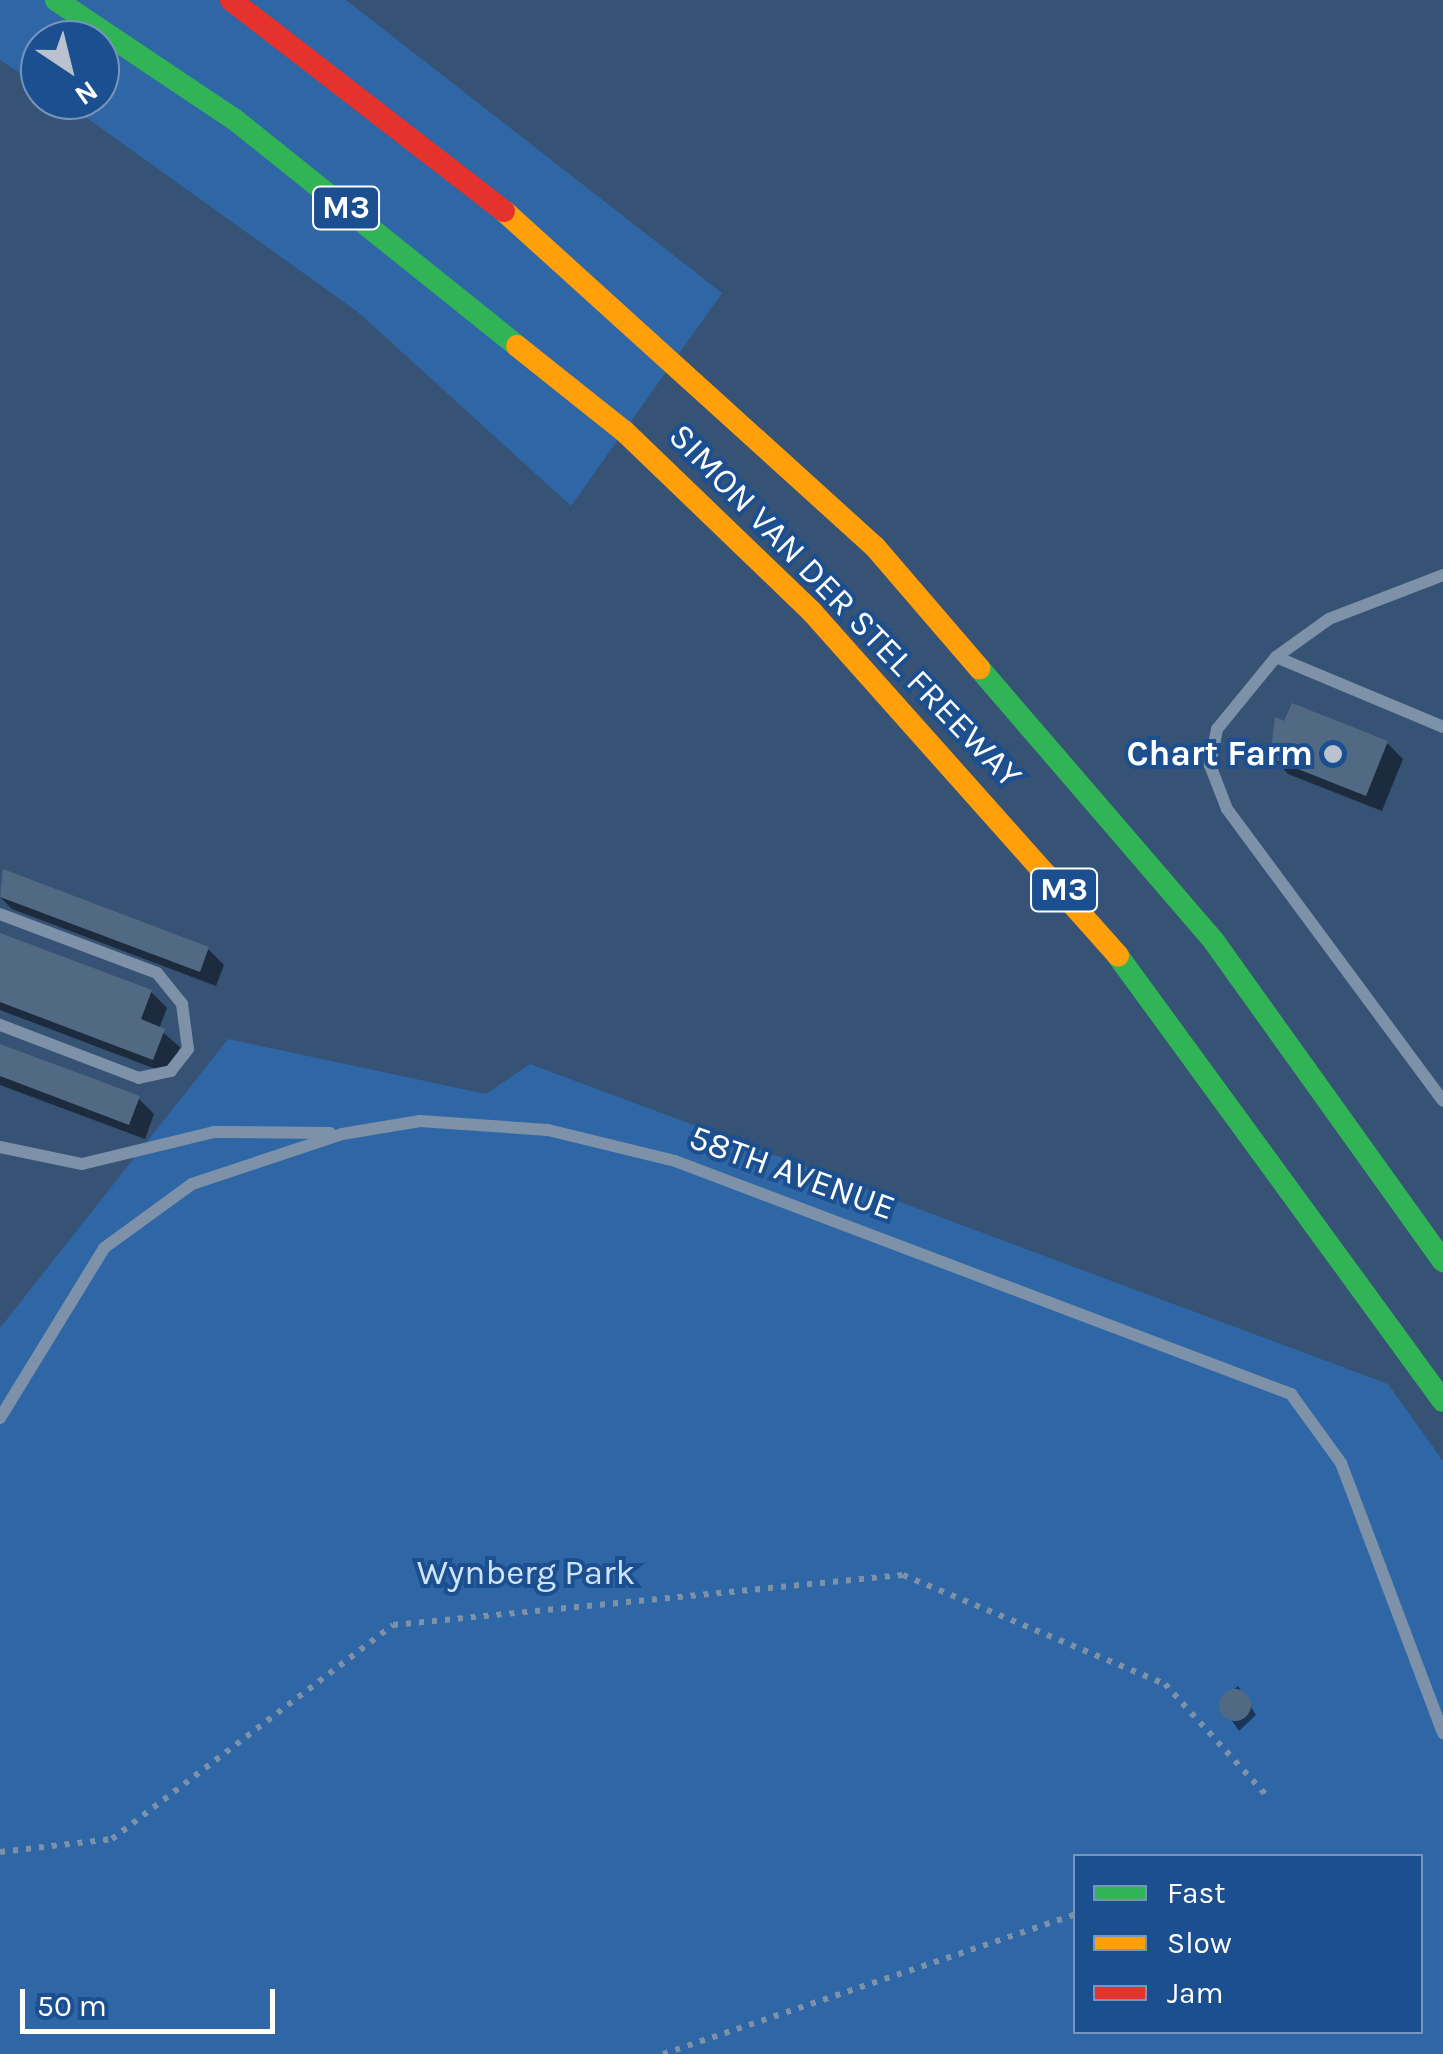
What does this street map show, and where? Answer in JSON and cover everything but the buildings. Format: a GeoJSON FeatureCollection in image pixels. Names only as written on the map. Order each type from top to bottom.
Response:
{"type":"FeatureCollection","features":[{"type":"Feature","properties":{"kind":"highway","name":"SIMON VAN DER STEL FREEWAY"},"geometry":{"type":"LineString","coordinates":[[56,0],[234,120],[624,430],[812,612],[1139,980],[1443,1401]]}},
{"type":"Feature","properties":{"kind":"highway","name":"SIMON VAN DER STEL FREEWAY"},"geometry":{"type":"LineString","coordinates":[[230,0],[461,172],[875,548],[1213,940],[1443,1261]]}},
{"type":"Feature","properties":{"kind":"lane"},"geometry":{"type":"LineString","coordinates":[[1443,575],[1329,619],[1276,657],[1216,729],[1212,780],[1443,1101]]}},
{"type":"Feature","properties":{"kind":"lane"},"geometry":{"type":"LineString","coordinates":[[1276,657],[1443,727]]}},
{"type":"Feature","properties":{"kind":"lane"},"geometry":{"type":"LineString","coordinates":[[0,914],[157,974],[182,1004],[188,1049],[171,1071],[139,1078],[0,1025]]}},
{"type":"Feature","properties":{"kind":"lane","name":"58TH AVENUE"},"geometry":{"type":"LineString","coordinates":[[0,1418],[104,1248],[141,1214],[192,1184],[342,1134],[487,1121],[675,1161],[1258,1376],[1309,1408],[1329,1436],[1443,1732]]}},
{"type":"Feature","properties":{"kind":"lane"},"geometry":{"type":"LineString","coordinates":[[0,1147],[70,1164],[135,1158],[214,1132],[342,1134]]}},
{"type":"Feature","properties":{"kind":"path"},"geometry":{"type":"LineString","coordinates":[[0,1852],[112,1839],[392,1625],[903,1575],[1165,1684],[1265,1794]]}},
{"type":"Feature","properties":{"kind":"path"},"geometry":{"type":"LineString","coordinates":[[663,2054],[1073,1915]]}},
{"type":"Feature","properties":{"kind":"green space"},"geometry":{"type":"Polygon","coordinates":[[[0,0],[346,0],[722,293],[571,506],[359,313],[90,120],[120,120],[120,20],[20,20],[20,73],[0,60],[0,0]]]}},
{"type":"Feature","properties":{"kind":"green space","name":"Wynberg Park"},"geometry":{"type":"Polygon","coordinates":[[[228,1039],[486,1094],[530,1064],[1388,1384],[1443,1461],[1443,2054],[0,2054],[0,1328],[228,1039]]]}},
{"type":"Feature","properties":{"kind":"traffic: fast"},"geometry":{"type":"LineString","coordinates":[[56,0],[234,119],[517,346]]}},
{"type":"Feature","properties":{"kind":"traffic: fast"},"geometry":{"type":"LineString","coordinates":[[979,668],[1213,940],[1443,1261]]}},
{"type":"Feature","properties":{"kind":"traffic: fast"},"geometry":{"type":"LineString","coordinates":[[1118,956],[1443,1401]]}},
{"type":"Feature","properties":{"kind":"traffic: slow"},"geometry":{"type":"LineString","coordinates":[[504,211],[875,547],[979,668]]}},
{"type":"Feature","properties":{"kind":"traffic: slow"},"geometry":{"type":"LineString","coordinates":[[517,346],[624,431],[812,612],[1118,956]]}},
{"type":"Feature","properties":{"kind":"traffic: jam"},"geometry":{"type":"LineString","coordinates":[[231,0],[504,211]]}},
{"type":"Feature","properties":{"kind":"place","name":"Chart Farm"},"geometry":{"type":"Point","coordinates":[1333,754]}}]}
